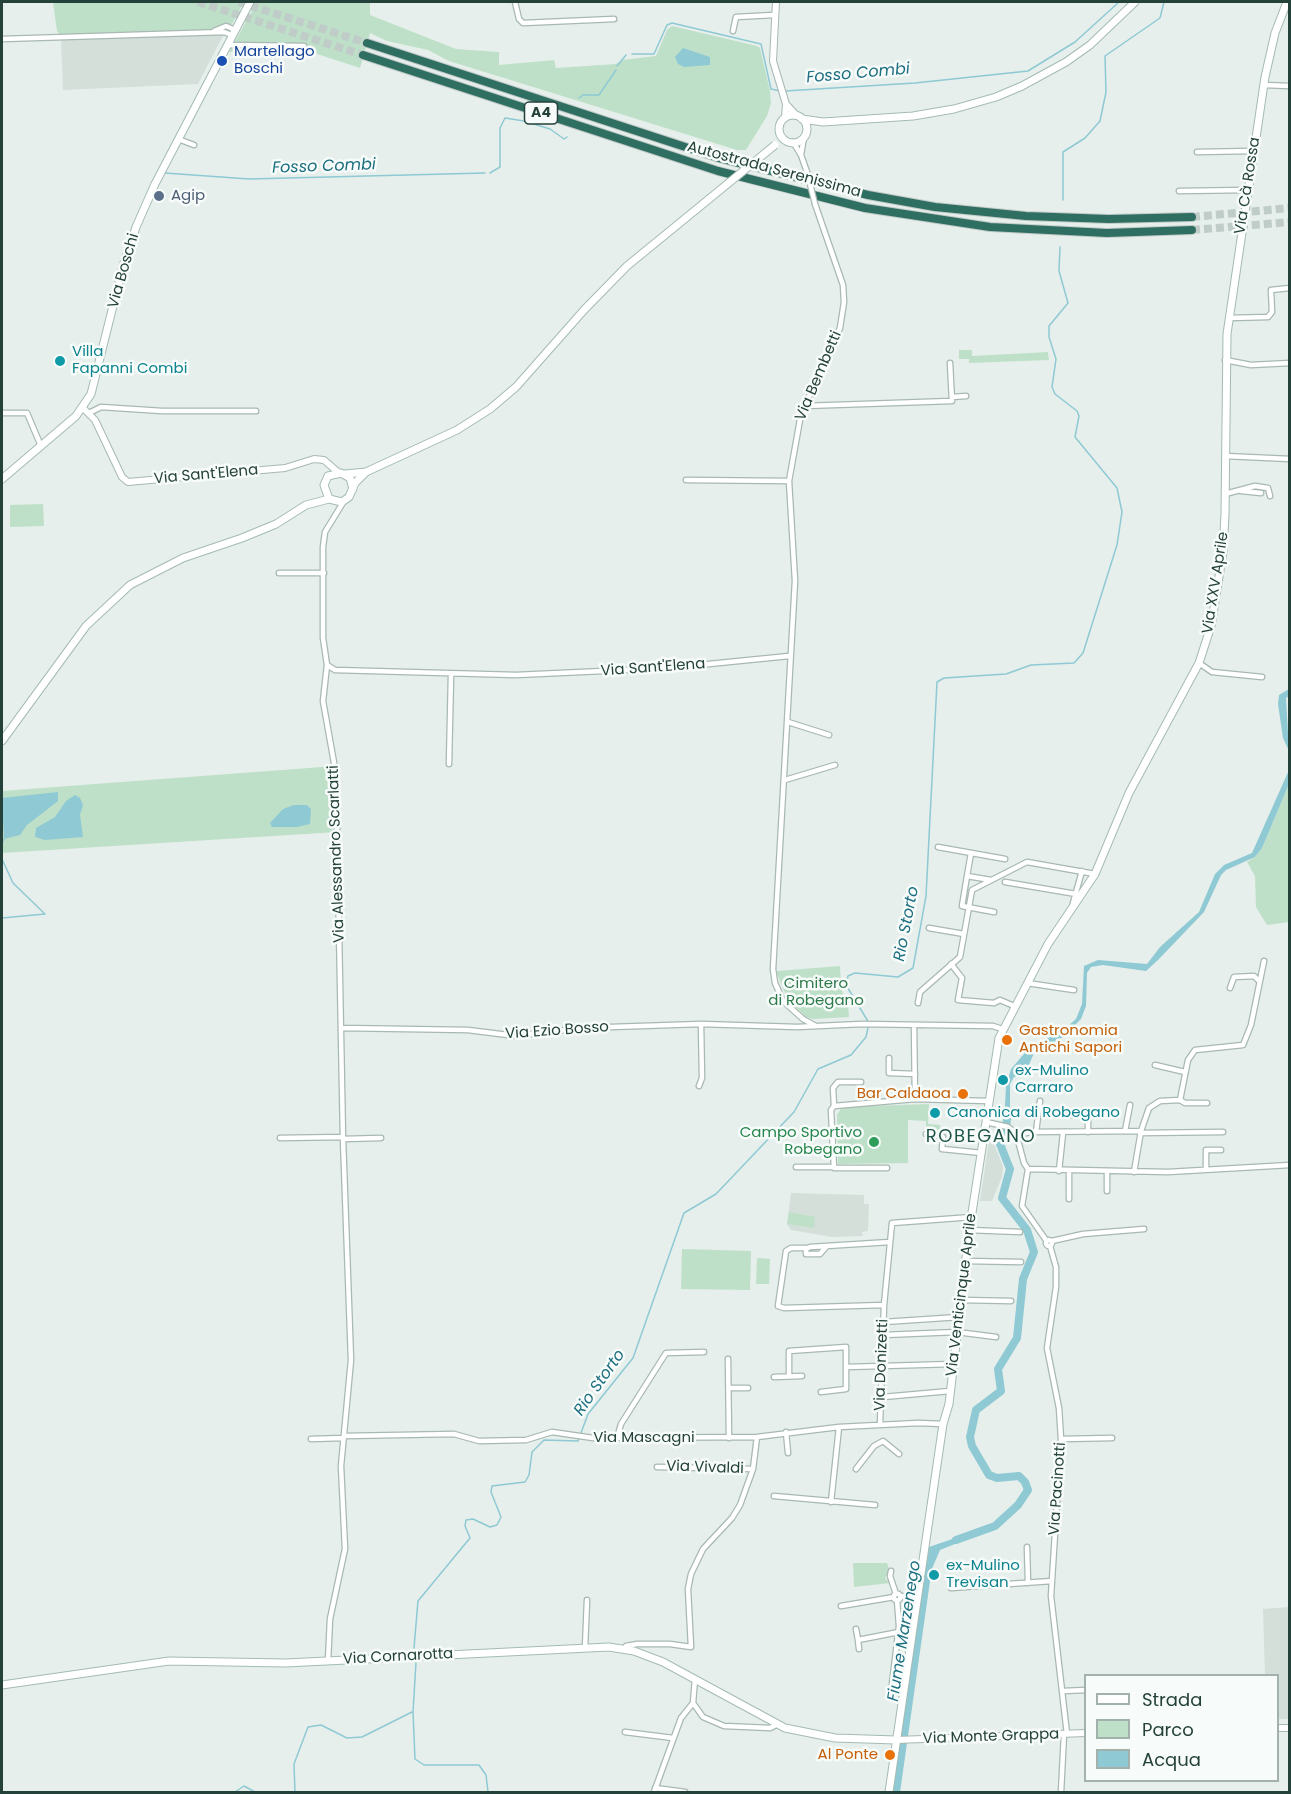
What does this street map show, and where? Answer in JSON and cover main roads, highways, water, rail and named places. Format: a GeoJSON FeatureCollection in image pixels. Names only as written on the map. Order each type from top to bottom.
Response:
{"type":"FeatureCollection","features":[{"type":"Feature","properties":{"kind":"highway","name":"Autostrada Serenissima"},"geometry":{"type":"LineString","coordinates":[[367,43],[719,158],[868,195],[935,207],[1036,216],[1109,219],[1192,217]]}},
{"type":"Feature","properties":{"kind":"highway","name":"Autostrada Serenissima"},"geometry":{"type":"LineString","coordinates":[[363,55],[718,171],[865,208],[990,227],[1107,233],[1192,230]]}},
{"type":"Feature","properties":{"kind":"main road","name":"Via Boschi"},"geometry":{"type":"LineString","coordinates":[[2,478],[86,410],[133,236],[147,201],[250,2]]}},
{"type":"Feature","properties":{"kind":"main road"},"geometry":{"type":"LineString","coordinates":[[2,741],[86,626],[130,585],[183,558],[276,524],[306,505],[324,487],[328,476],[366,472],[457,430],[490,409],[516,387],[620,273],[775,145],[790,142],[805,135],[812,126],[823,122],[924,114],[996,97],[1066,62],[1090,45],[1135,2]]}},
{"type":"Feature","properties":{"kind":"main road","name":"Via Cà Rossa"},"geometry":{"type":"LineString","coordinates":[[1225,374],[1229,318],[1264,85],[1287,2]]}},
{"type":"Feature","properties":{"kind":"main road"},"geometry":{"type":"LineString","coordinates":[[775,145],[780,133],[780,124],[785,118],[799,117],[823,122]]}},
{"type":"Feature","properties":{"kind":"main road"},"geometry":{"type":"LineString","coordinates":[[799,117],[806,125],[805,135]]}},
{"type":"Feature","properties":{"kind":"main road"},"geometry":{"type":"LineString","coordinates":[[780,133],[790,142]]}},
{"type":"Feature","properties":{"kind":"main road","name":"Via XXV Aprile"},"geometry":{"type":"LineString","coordinates":[[1095,874],[1129,793],[1199,663],[1211,626],[1223,552],[1225,374]]}},
{"type":"Feature","properties":{"kind":"main road"},"geometry":{"type":"LineString","coordinates":[[306,505],[330,500],[344,501],[366,472]]}},
{"type":"Feature","properties":{"kind":"main road"},"geometry":{"type":"LineString","coordinates":[[342,474],[351,480],[353,489]]}},
{"type":"Feature","properties":{"kind":"main road"},"geometry":{"type":"LineString","coordinates":[[324,487],[330,500]]}},
{"type":"Feature","properties":{"kind":"main road","name":"Via Venticinque Aprile"},"geometry":{"type":"LineString","coordinates":[[889,1792],[943,1424],[954,1364],[969,1230],[987,1122],[988,1101],[1002,1029],[1027,983],[1095,874]]}},
{"type":"Feature","properties":{"kind":"main road","name":"Via Cornarotta"},"geometry":{"type":"LineString","coordinates":[[2,1685],[161,1662],[328,1661],[585,1648],[624,1650],[663,1662],[778,1725],[827,1738],[898,1740]]}},
{"type":"Feature","properties":{"kind":"water"},"geometry":{"type":"Polygon","coordinates":[[[683,48],[710,57],[710,65],[684,67],[678,64],[675,57],[683,48]]]}},
{"type":"Feature","properties":{"kind":"water"},"geometry":{"type":"Polygon","coordinates":[[[1289,689],[1289,696],[1286,698],[1289,751],[1283,738],[1278,704],[1279,695],[1289,689]]]}},
{"type":"Feature","properties":{"kind":"water"},"geometry":{"type":"Polygon","coordinates":[[[1289,770],[1289,784],[1262,848],[1255,857],[1226,870],[1221,875],[1204,912],[1158,960],[1146,971],[1103,965],[1091,967],[1087,973],[1086,1006],[1081,1019],[1063,1037],[1034,1053],[1025,1074],[1014,1077],[1010,1084],[1010,1125],[1004,1124],[1006,1086],[1011,1069],[1029,1048],[1062,1031],[1076,1019],[1082,1004],[1084,966],[1098,960],[1147,964],[1160,947],[1199,912],[1215,874],[1224,865],[1252,853],[1289,770]]]}},
{"type":"Feature","properties":{"kind":"water"},"geometry":{"type":"Polygon","coordinates":[[[58,792],[58,801],[27,825],[20,835],[4,839],[2,798],[58,792]]]}},
{"type":"Feature","properties":{"kind":"water"},"geometry":{"type":"Polygon","coordinates":[[[75,795],[80,798],[83,805],[80,815],[83,837],[45,840],[35,837],[36,828],[55,817],[66,801],[75,795]]]}},
{"type":"Feature","properties":{"kind":"water"},"geometry":{"type":"Polygon","coordinates":[[[294,805],[307,805],[311,809],[310,824],[297,827],[272,827],[270,823],[283,809],[294,805]]]}},
{"type":"Feature","properties":{"kind":"water"},"geometry":{"type":"Polygon","coordinates":[[[964,1535],[965,1540],[940,1550],[928,1578],[925,1577],[929,1547],[964,1535]]]}},
{"type":"Feature","properties":{"kind":"waterway","name":"Fosso Combi"},"geometry":{"type":"LineString","coordinates":[[785,91],[915,83],[1028,71],[1075,42],[1119,2]]}},
{"type":"Feature","properties":{"kind":"waterway","name":"Rio Storto"},"geometry":{"type":"LineString","coordinates":[[1063,200],[1063,152],[1085,138],[1100,121],[1106,92],[1105,56],[1160,18],[1164,2]]}},
{"type":"Feature","properties":{"kind":"waterway","name":"Fosso Combi"},"geometry":{"type":"LineString","coordinates":[[632,54],[654,54],[667,25],[672,23],[761,44],[771,89],[780,91]]}},
{"type":"Feature","properties":{"kind":"waterway","name":"Fosso Combi"},"geometry":{"type":"LineString","coordinates":[[617,66],[626,55]]}},
{"type":"Feature","properties":{"kind":"waterway","name":"Fosso Combi"},"geometry":{"type":"LineString","coordinates":[[579,98],[583,95],[599,95],[616,70]]}},
{"type":"Feature","properties":{"kind":"waterway","name":"Fosso Combi"},"geometry":{"type":"LineString","coordinates":[[490,173],[500,167],[500,128],[505,118],[550,129],[564,139],[567,137]]}},
{"type":"Feature","properties":{"kind":"waterway","name":"Fosso Combi"},"geometry":{"type":"LineString","coordinates":[[165,173],[249,179],[485,173]]}},
{"type":"Feature","properties":{"kind":"waterway","name":"Rio Storto"},"geometry":{"type":"LineString","coordinates":[[414,1648],[418,1601],[470,1538],[465,1526],[466,1520],[473,1519],[490,1527],[497,1525],[501,1517],[491,1492],[492,1486],[525,1482],[529,1475],[532,1452],[544,1440],[578,1441],[588,1414],[633,1358],[684,1213],[716,1194],[794,1112],[818,1069],[851,1055],[866,1037],[869,1023],[846,985],[848,976],[855,973],[898,977],[913,968],[926,896],[937,682],[944,678],[1006,674],[1031,665],[1074,663],[1083,653],[1117,545],[1122,512],[1117,488],[1075,437],[1079,416],[1077,411],[1055,394],[1052,387],[1056,359],[1049,337],[1049,326],[1068,303],[1059,271],[1060,247]]}},
{"type":"Feature","properties":{"kind":"waterway"},"geometry":{"type":"LineString","coordinates":[[2,843],[4,839]]}},
{"type":"Feature","properties":{"kind":"waterway"},"geometry":{"type":"LineString","coordinates":[[2,859],[13,883],[45,914],[2,918]]}},
{"type":"Feature","properties":{"kind":"waterway","name":"Fiume Marzenego"},"geometry":{"type":"LineString","coordinates":[[956,1540],[995,1526],[1018,1505],[1028,1490],[1025,1482],[1019,1476],[997,1478],[989,1475],[972,1446],[970,1437],[976,1410],[1001,1391],[998,1369],[1017,1338],[1023,1279],[1034,1252],[1027,1230],[1002,1198],[1010,1169],[998,1139],[1006,1128],[1007,1119]]}},
{"type":"Feature","properties":{"kind":"waterway","name":"Fiume Marzenego"},"geometry":{"type":"LineString","coordinates":[[896,1792],[928,1567]]}},
{"type":"Feature","properties":{"kind":"waterway","name":"Rio Storto"},"geometry":{"type":"LineString","coordinates":[[416,1662],[413,1712],[415,1759],[424,1765],[479,1765],[486,1775],[488,1792]]}},
{"type":"Feature","properties":{"kind":"waterway"},"geometry":{"type":"LineString","coordinates":[[295,1792],[294,1764],[308,1727],[321,1725],[347,1738],[362,1737],[412,1712]]}},
{"type":"Feature","properties":{"kind":"waterway"},"geometry":{"type":"LineString","coordinates":[[235,1792],[244,1786],[255,1792]]}},
{"type":"Feature","properties":{"kind":"tunnel"},"geometry":{"type":"LineString","coordinates":[[198,2],[363,55]]}},
{"type":"Feature","properties":{"kind":"tunnel"},"geometry":{"type":"LineString","coordinates":[[239,2],[367,43]]}},
{"type":"Feature","properties":{"kind":"tunnel"},"geometry":{"type":"LineString","coordinates":[[1192,217],[1290,208]]}},
{"type":"Feature","properties":{"kind":"tunnel"},"geometry":{"type":"LineString","coordinates":[[1192,230],[1290,222]]}},
{"type":"Feature","properties":{"kind":"place","name":"Martellago Boschi"},"geometry":{"type":"Point","coordinates":[222,61]}},
{"type":"Feature","properties":{"kind":"place","name":"Agip"},"geometry":{"type":"Point","coordinates":[159,196]}},
{"type":"Feature","properties":{"kind":"place","name":"Villa Fapanni Combi"},"geometry":{"type":"Point","coordinates":[60,361]}},
{"type":"Feature","properties":{"kind":"place","name":"Gastronomia Antichi Sapori"},"geometry":{"type":"Point","coordinates":[1007,1040]}},
{"type":"Feature","properties":{"kind":"place","name":"ex-Mulino Carraro"},"geometry":{"type":"Point","coordinates":[1003,1080]}},
{"type":"Feature","properties":{"kind":"place","name":"Bar Caldaoa"},"geometry":{"type":"Point","coordinates":[963,1094]}},
{"type":"Feature","properties":{"kind":"place","name":"Canonica di Robegano"},"geometry":{"type":"Point","coordinates":[935,1113]}},
{"type":"Feature","properties":{"kind":"place","name":"Campo Sportivo Robegano"},"geometry":{"type":"Point","coordinates":[874,1142]}},
{"type":"Feature","properties":{"kind":"place","name":"ex-Mulino Trevisan"},"geometry":{"type":"Point","coordinates":[934,1575]}},
{"type":"Feature","properties":{"kind":"place","name":"Al Ponte"},"geometry":{"type":"Point","coordinates":[890,1755]}},
{"type":"Feature","properties":{"kind":"district","name":"ROBEGANO"},"geometry":{"type":"Point","coordinates":[981,1137]}},
{"type":"Feature","properties":{"kind":"park label","name":"Cimitero di Robegano"},"geometry":{"type":"Point","coordinates":[816,992]}}]}
